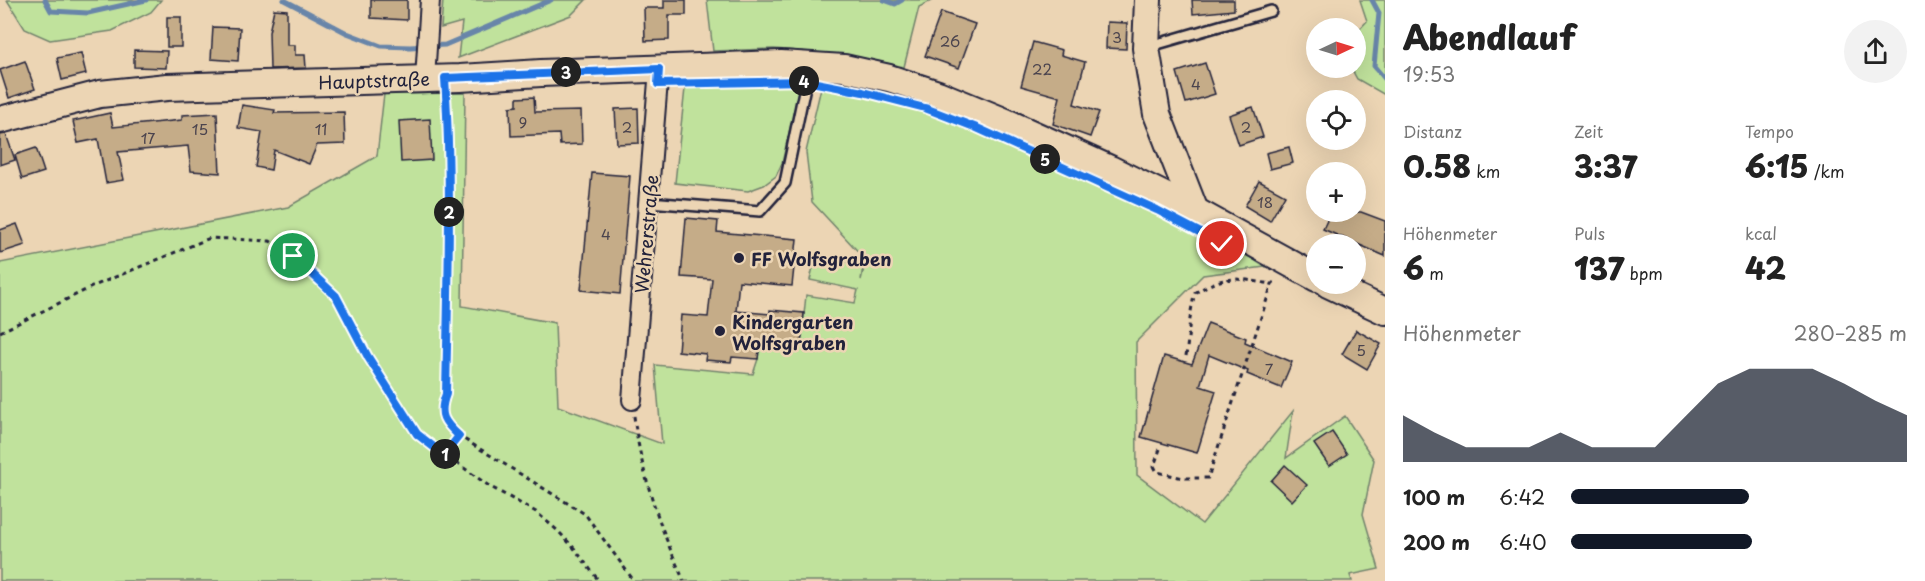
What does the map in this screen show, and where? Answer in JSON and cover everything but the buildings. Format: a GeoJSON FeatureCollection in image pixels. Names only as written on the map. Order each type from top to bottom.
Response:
{"type":"FeatureCollection","features":[{"type":"Feature","properties":{"kind":"main road"},"geometry":{"type":"LineString","coordinates":[[1148,0],[1146,48],[1157,114],[1195,211]]}},
{"type":"Feature","properties":{"kind":"main road","name":"Hauptstraße"},"geometry":{"type":"LineString","coordinates":[[0,120],[100,94],[167,87],[432,71],[659,69],[810,64],[863,71],[938,94],[1006,122],[1100,164],[1195,211],[1306,272]]}},
{"type":"Feature","properties":{"kind":"main road"},"geometry":{"type":"LineString","coordinates":[[1350,294],[1385,310]]}},
{"type":"Feature","properties":{"kind":"street"},"geometry":{"type":"LineString","coordinates":[[430,0],[428,32],[432,71]]}},
{"type":"Feature","properties":{"kind":"street","name":"Wehrerstraße"},"geometry":{"type":"LineString","coordinates":[[632,400],[650,202],[659,69]]}},
{"type":"Feature","properties":{"kind":"lane"},"geometry":{"type":"LineString","coordinates":[[1146,48],[1271,11]]}},
{"type":"Feature","properties":{"kind":"lane"},"geometry":{"type":"LineString","coordinates":[[650,202],[760,211],[785,183],[810,64]]}},
{"type":"Feature","properties":{"kind":"path"},"geometry":{"type":"LineString","coordinates":[[432,71],[449,143],[446,394],[441,408],[446,424],[459,436],[585,514],[634,581]]}},
{"type":"Feature","properties":{"kind":"path"},"geometry":{"type":"LineString","coordinates":[[0,332],[96,285],[210,238],[270,241],[293,256],[336,296],[368,357],[417,434],[489,486],[536,513],[574,548],[599,581]]}},
{"type":"Feature","properties":{"kind":"path"},"geometry":{"type":"LineString","coordinates":[[1160,449],[1155,466],[1157,472],[1184,478],[1208,478],[1272,284],[1290,264]]}},
{"type":"Feature","properties":{"kind":"path"},"geometry":{"type":"LineString","coordinates":[[1186,356],[1190,312],[1195,293],[1211,283],[1232,278],[1272,284]]}},
{"type":"Feature","properties":{"kind":"path"},"geometry":{"type":"LineString","coordinates":[[632,400],[636,436],[646,481],[666,543],[684,581]]}},
{"type":"Feature","properties":{"kind":"path"},"geometry":{"type":"LineString","coordinates":[[444,455],[459,436]]}},
{"type":"Feature","properties":{"kind":"green space"},"geometry":{"type":"Polygon","coordinates":[[[7,0],[161,0],[151,12],[112,31],[50,40],[25,29],[7,0]]]}},
{"type":"Feature","properties":{"kind":"green space"},"geometry":{"type":"Polygon","coordinates":[[[443,0],[586,0],[571,15],[458,58],[462,22],[441,28],[443,0]]]}},
{"type":"Feature","properties":{"kind":"green space"},"geometry":{"type":"Polygon","coordinates":[[[707,0],[933,0],[919,7],[904,67],[849,55],[774,49],[713,51],[707,0]]]}},
{"type":"Feature","properties":{"kind":"green space"},"geometry":{"type":"Polygon","coordinates":[[[1360,0],[1385,0],[1385,95],[1356,78],[1366,78],[1366,18],[1360,0]]]}},
{"type":"Feature","properties":{"kind":"green space"},"geometry":{"type":"Polygon","coordinates":[[[787,75],[797,81],[798,94],[782,163],[776,176],[764,185],[748,191],[675,183],[686,79],[787,75]]]}},
{"type":"Feature","properties":{"kind":"green space"},"geometry":{"type":"Polygon","coordinates":[[[823,79],[896,91],[968,118],[1205,228],[1265,267],[1203,275],[1136,342],[1137,475],[1202,524],[1293,411],[1286,458],[1345,416],[1374,460],[1363,514],[1379,569],[1350,575],[1352,581],[0,581],[0,263],[288,207],[377,156],[384,94],[465,93],[462,306],[555,323],[558,406],[662,444],[655,365],[753,374],[760,341],[801,344],[806,295],[855,303],[858,290],[810,280],[816,255],[863,266],[861,280],[866,260],[812,202],[806,152],[823,79]]]}},
{"type":"Feature","properties":{"kind":"waterway"},"geometry":{"type":"LineString","coordinates":[[45,0],[51,11],[88,13],[146,0]]}},
{"type":"Feature","properties":{"kind":"waterway"},"geometry":{"type":"LineString","coordinates":[[284,0],[347,33],[381,46],[410,47],[445,45],[551,0]]}},
{"type":"Feature","properties":{"kind":"waterway"},"geometry":{"type":"LineString","coordinates":[[884,0],[895,4],[902,0]]}},
{"type":"Feature","properties":{"kind":"waterway"},"geometry":{"type":"LineString","coordinates":[[1372,0],[1379,13],[1374,66],[1385,79]]}},
{"type":"Feature","properties":{"kind":"place","name":"FF Wolfsgraben"},"geometry":{"type":"Point","coordinates":[739,258]}},
{"type":"Feature","properties":{"kind":"place","name":"Kindergarten Wolfsgraben"},"geometry":{"type":"Point","coordinates":[720,331]}},
{"type":"Feature","properties":{"kind":"route"},"geometry":{"type":"LineString","coordinates":[[293,256],[336,296],[368,357],[417,434],[444,455],[459,436],[446,424],[441,408],[446,394],[449,143],[445,78],[659,69],[658,84],[806,81],[863,92],[925,108],[977,128],[1157,210],[1222,244]]}}]}
